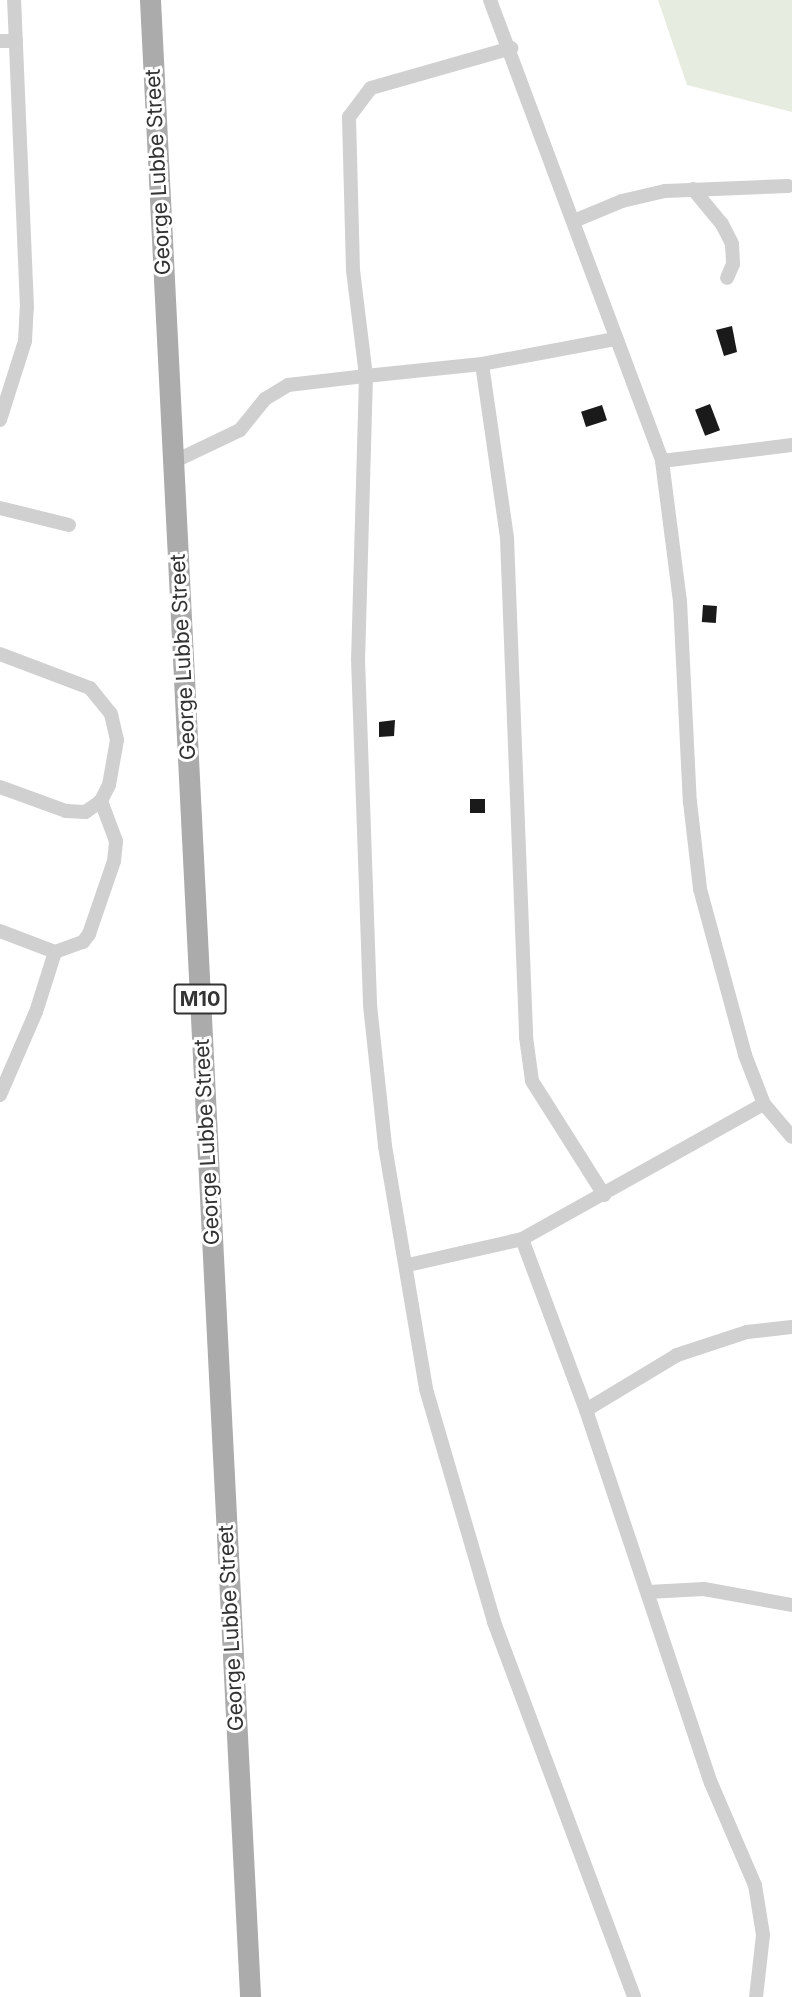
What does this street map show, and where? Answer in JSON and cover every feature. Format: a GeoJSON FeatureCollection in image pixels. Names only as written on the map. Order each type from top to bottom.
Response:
{"type":"FeatureCollection","features":[{"type":"Feature","properties":{"kind":"main road","name":"George Lubbe Street"},"geometry":{"type":"LineString","coordinates":[[150,0],[250,1997]]}},
{"type":"Feature","properties":{"kind":"street"},"geometry":{"type":"LineString","coordinates":[[0,420],[25,341],[14,0]]}},
{"type":"Feature","properties":{"kind":"street"},"geometry":{"type":"LineString","coordinates":[[490,0],[511,48],[615,339],[662,461],[680,602],[690,802],[700,889],[716,959],[764,1104],[792,1137]]}},
{"type":"Feature","properties":{"kind":"street"},"geometry":{"type":"LineString","coordinates":[[0,41],[16,41]]}},
{"type":"Feature","properties":{"kind":"street"},"geometry":{"type":"LineString","coordinates":[[511,48],[371,88],[349,117],[353,270],[366,376],[358,659],[370,1005],[385,1146],[408,1265],[426,1389],[467,1541],[634,1997]]}},
{"type":"Feature","properties":{"kind":"street"},"geometry":{"type":"LineString","coordinates":[[574,221],[622,201],[693,189],[788,186]]}},
{"type":"Feature","properties":{"kind":"street"},"geometry":{"type":"LineString","coordinates":[[693,189],[722,224],[732,244],[733,264],[727,278]]}},
{"type":"Feature","properties":{"kind":"street"},"geometry":{"type":"LineString","coordinates":[[173,462],[240,430],[265,399],[288,385],[482,364],[615,339]]}},
{"type":"Feature","properties":{"kind":"street"},"geometry":{"type":"LineString","coordinates":[[482,364],[507,538],[526,1037],[532,1081],[604,1195]]}},
{"type":"Feature","properties":{"kind":"street"},"geometry":{"type":"LineString","coordinates":[[662,461],[792,445]]}},
{"type":"Feature","properties":{"kind":"street"},"geometry":{"type":"LineString","coordinates":[[0,508],[69,525]]}},
{"type":"Feature","properties":{"kind":"street"},"geometry":{"type":"LineString","coordinates":[[0,654],[90,688],[102,697],[117,740],[101,801],[116,841],[95,924],[82,942],[55,952],[0,931]]}},
{"type":"Feature","properties":{"kind":"street"},"geometry":{"type":"LineString","coordinates":[[0,787],[66,811],[86,812],[101,801]]}},
{"type":"Feature","properties":{"kind":"street"},"geometry":{"type":"LineString","coordinates":[[0,1095],[5,1071],[55,952]]}},
{"type":"Feature","properties":{"kind":"street"},"geometry":{"type":"LineString","coordinates":[[408,1265],[522,1239],[764,1104]]}},
{"type":"Feature","properties":{"kind":"street"},"geometry":{"type":"LineString","coordinates":[[522,1239],[586,1410],[711,1783],[755,1885],[763,1935],[756,1997]]}},
{"type":"Feature","properties":{"kind":"street"},"geometry":{"type":"LineString","coordinates":[[586,1410],[677,1355],[747,1332],[792,1327]]}},
{"type":"Feature","properties":{"kind":"street"},"geometry":{"type":"LineString","coordinates":[[648,1592],[704,1589],[792,1605]]}},
{"type":"Feature","properties":{"kind":"shaded area"},"geometry":{"type":"Polygon","coordinates":[[[658,0],[792,0],[792,112],[687,85],[658,0]]]}},
{"type":"Feature","properties":{"kind":"building"},"geometry":{"type":"Polygon","coordinates":[[[732,326],[737,352],[724,356],[716,330],[732,326]]]}},
{"type":"Feature","properties":{"kind":"building"},"geometry":{"type":"Polygon","coordinates":[[[710,404],[720,430],[705,436],[695,410],[710,404]]]}},
{"type":"Feature","properties":{"kind":"building"},"geometry":{"type":"Polygon","coordinates":[[[602,405],[607,420],[586,427],[581,412],[602,405]]]}},
{"type":"Feature","properties":{"kind":"building"},"geometry":{"type":"Polygon","coordinates":[[[703,605],[717,606],[716,623],[702,622],[703,605]]]}},
{"type":"Feature","properties":{"kind":"building"},"geometry":{"type":"Polygon","coordinates":[[[395,720],[394,736],[379,737],[379,722],[395,720]]]}},
{"type":"Feature","properties":{"kind":"building"},"geometry":{"type":"Polygon","coordinates":[[[470,799],[485,799],[485,813],[470,813],[470,799]]]}}]}
